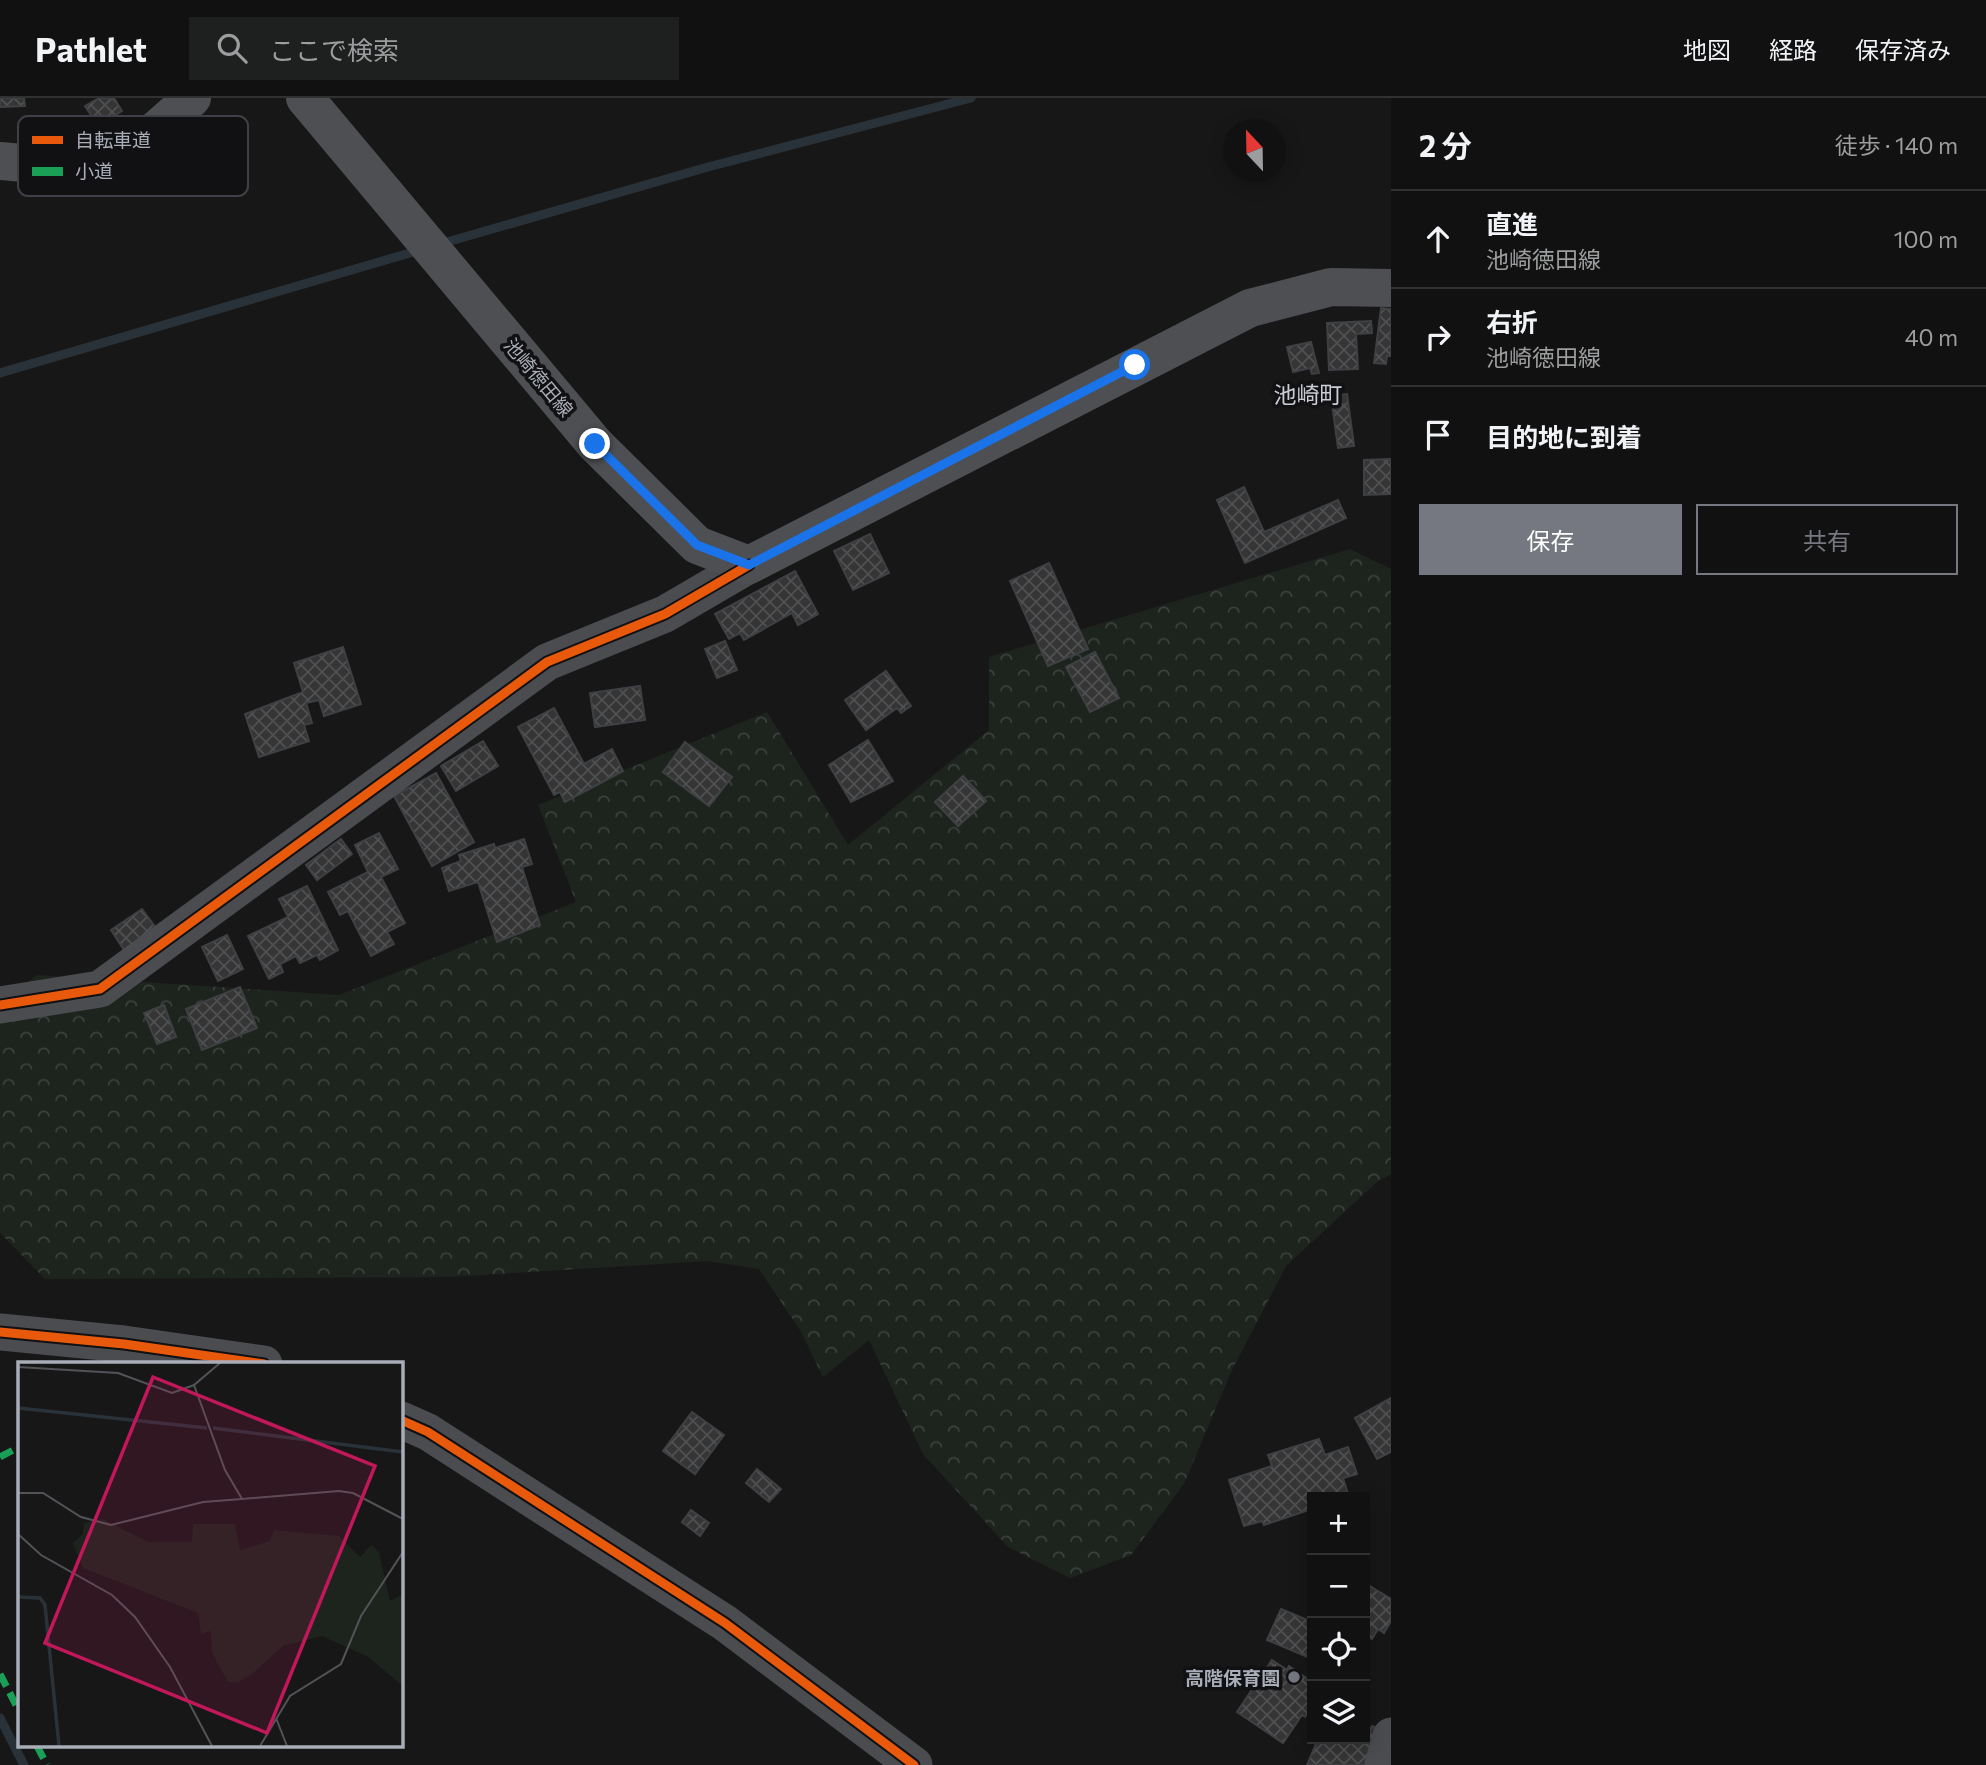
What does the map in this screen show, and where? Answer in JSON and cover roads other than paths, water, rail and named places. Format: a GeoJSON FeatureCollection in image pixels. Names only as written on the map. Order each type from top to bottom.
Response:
{"type":"FeatureCollection","features":[{"type":"Feature","properties":{"kind":"main road"},"geometry":{"type":"LineString","coordinates":[[172,116],[192,98]]}},
{"type":"Feature","properties":{"kind":"main road","name":"池崎徳田線"},"geometry":{"type":"LineString","coordinates":[[305,98],[595,444],[697,545],[749,565]]}},
{"type":"Feature","properties":{"kind":"main road"},"geometry":{"type":"LineString","coordinates":[[0,161],[18,163]]}},
{"type":"Feature","properties":{"kind":"main road"},"geometry":{"type":"LineString","coordinates":[[749,565],[1250,308],[1331,286],[1391,288]]}},
{"type":"Feature","properties":{"kind":"street"},"geometry":{"type":"LineString","coordinates":[[0,1005],[100,989],[547,662],[665,614],[749,565]]}},
{"type":"Feature","properties":{"kind":"street"},"geometry":{"type":"LineString","coordinates":[[0,1332],[124,1344],[250,1362]]}},
{"type":"Feature","properties":{"kind":"street"},"geometry":{"type":"LineString","coordinates":[[402,1420],[428,1432],[725,1623],[914,1765]]}},
{"type":"Feature","properties":{"kind":"street"},"geometry":{"type":"LineString","coordinates":[[1384,1765],[1391,1736]]}},
{"type":"Feature","properties":{"kind":"waterway"},"geometry":{"type":"LineString","coordinates":[[440,244],[708,167],[971,98]]}},
{"type":"Feature","properties":{"kind":"waterway"},"geometry":{"type":"LineString","coordinates":[[0,373],[420,250]]}},
{"type":"Feature","properties":{"kind":"waterway"},"geometry":{"type":"LineString","coordinates":[[0,1718],[24,1765]]}},
{"type":"Feature","properties":{"kind":"place","name":"高階保育園"},"geometry":{"type":"Point","coordinates":[1294,1677]}},
{"type":"Feature","properties":{"kind":"district","name":"池崎町"},"geometry":{"type":"Point","coordinates":[1308,394]}}]}
